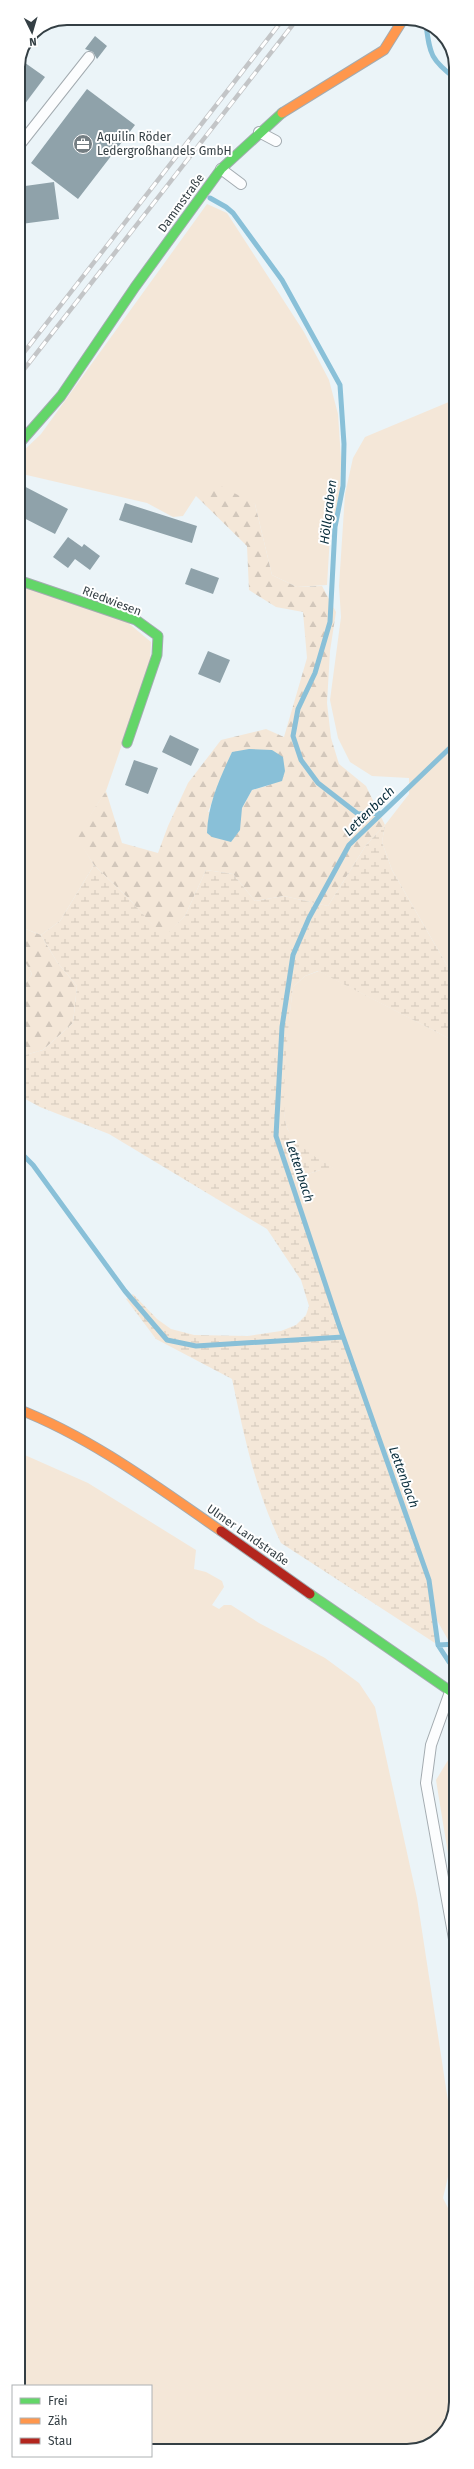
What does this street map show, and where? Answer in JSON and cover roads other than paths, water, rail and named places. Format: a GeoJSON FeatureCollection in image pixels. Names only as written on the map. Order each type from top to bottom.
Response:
{"type":"FeatureCollection","features":[{"type":"Feature","properties":{"kind":"street","name":"Dammstraße"},"geometry":{"type":"LineString","coordinates":[[25,437],[61,396],[135,287],[221,169],[277,116],[384,50],[400,25]]}},
{"type":"Feature","properties":{"kind":"street","name":"Riedwiesen"},"geometry":{"type":"LineString","coordinates":[[25,582],[136,620],[158,636],[157,655],[127,743]]}},
{"type":"Feature","properties":{"kind":"street","name":"Ulmer Landstraße"},"geometry":{"type":"LineString","coordinates":[[25,1412],[46,1420],[117,1460],[449,1691]]}},
{"type":"Feature","properties":{"kind":"lane"},"geometry":{"type":"LineString","coordinates":[[384,50],[392,60]]}},
{"type":"Feature","properties":{"kind":"lane"},"geometry":{"type":"LineString","coordinates":[[25,138],[89,57]]}},
{"type":"Feature","properties":{"kind":"lane"},"geometry":{"type":"LineString","coordinates":[[259,132],[276,141]]}},
{"type":"Feature","properties":{"kind":"lane"},"geometry":{"type":"LineString","coordinates":[[221,169],[241,184]]}},
{"type":"Feature","properties":{"kind":"lane"},"geometry":{"type":"LineString","coordinates":[[449,1703],[431,1745],[426,1782],[449,1911]]}},
{"type":"Feature","properties":{"kind":"water"},"geometry":{"type":"Polygon","coordinates":[[[249,749],[272,750],[283,757],[285,771],[282,781],[252,790],[242,808],[240,830],[231,842],[212,837],[207,833],[208,822],[212,801],[223,771],[232,752],[249,749]]]}},
{"type":"Feature","properties":{"kind":"waterway","name":"Lettenbach"},"geometry":{"type":"LineString","coordinates":[[427,30],[433,56],[441,67],[449,73]]}},
{"type":"Feature","properties":{"kind":"waterway","name":"Höllgraben"},"geometry":{"type":"LineString","coordinates":[[210,198],[226,207],[233,213],[282,280],[340,385],[344,444],[343,486],[335,527],[330,622],[315,673],[298,709],[293,736],[301,760],[318,783],[358,814],[382,813]]}},
{"type":"Feature","properties":{"kind":"waterway","name":"Lettenbach"},"geometry":{"type":"LineString","coordinates":[[449,749],[349,845],[309,918],[293,955],[282,1027],[276,1136],[339,1325],[429,1580],[438,1645],[449,1662]]}},
{"type":"Feature","properties":{"kind":"waterway"},"geometry":{"type":"LineString","coordinates":[[25,1157],[33,1165],[125,1291],[167,1340],[196,1346],[343,1337]]}},
{"type":"Feature","properties":{"kind":"waterway","name":"Lettenbach"},"geometry":{"type":"LineString","coordinates":[[438,1645],[449,1644]]}},
{"type":"Feature","properties":{"kind":"railway"},"geometry":{"type":"LineString","coordinates":[[25,351],[279,25]]}},
{"type":"Feature","properties":{"kind":"railway"},"geometry":{"type":"LineString","coordinates":[[25,368],[293,25]]}},
{"type":"Feature","properties":{"kind":"place","name":"Aquilin Röder Ledergroßhandels GmbH"},"geometry":{"type":"Point","coordinates":[83,144]}}]}
